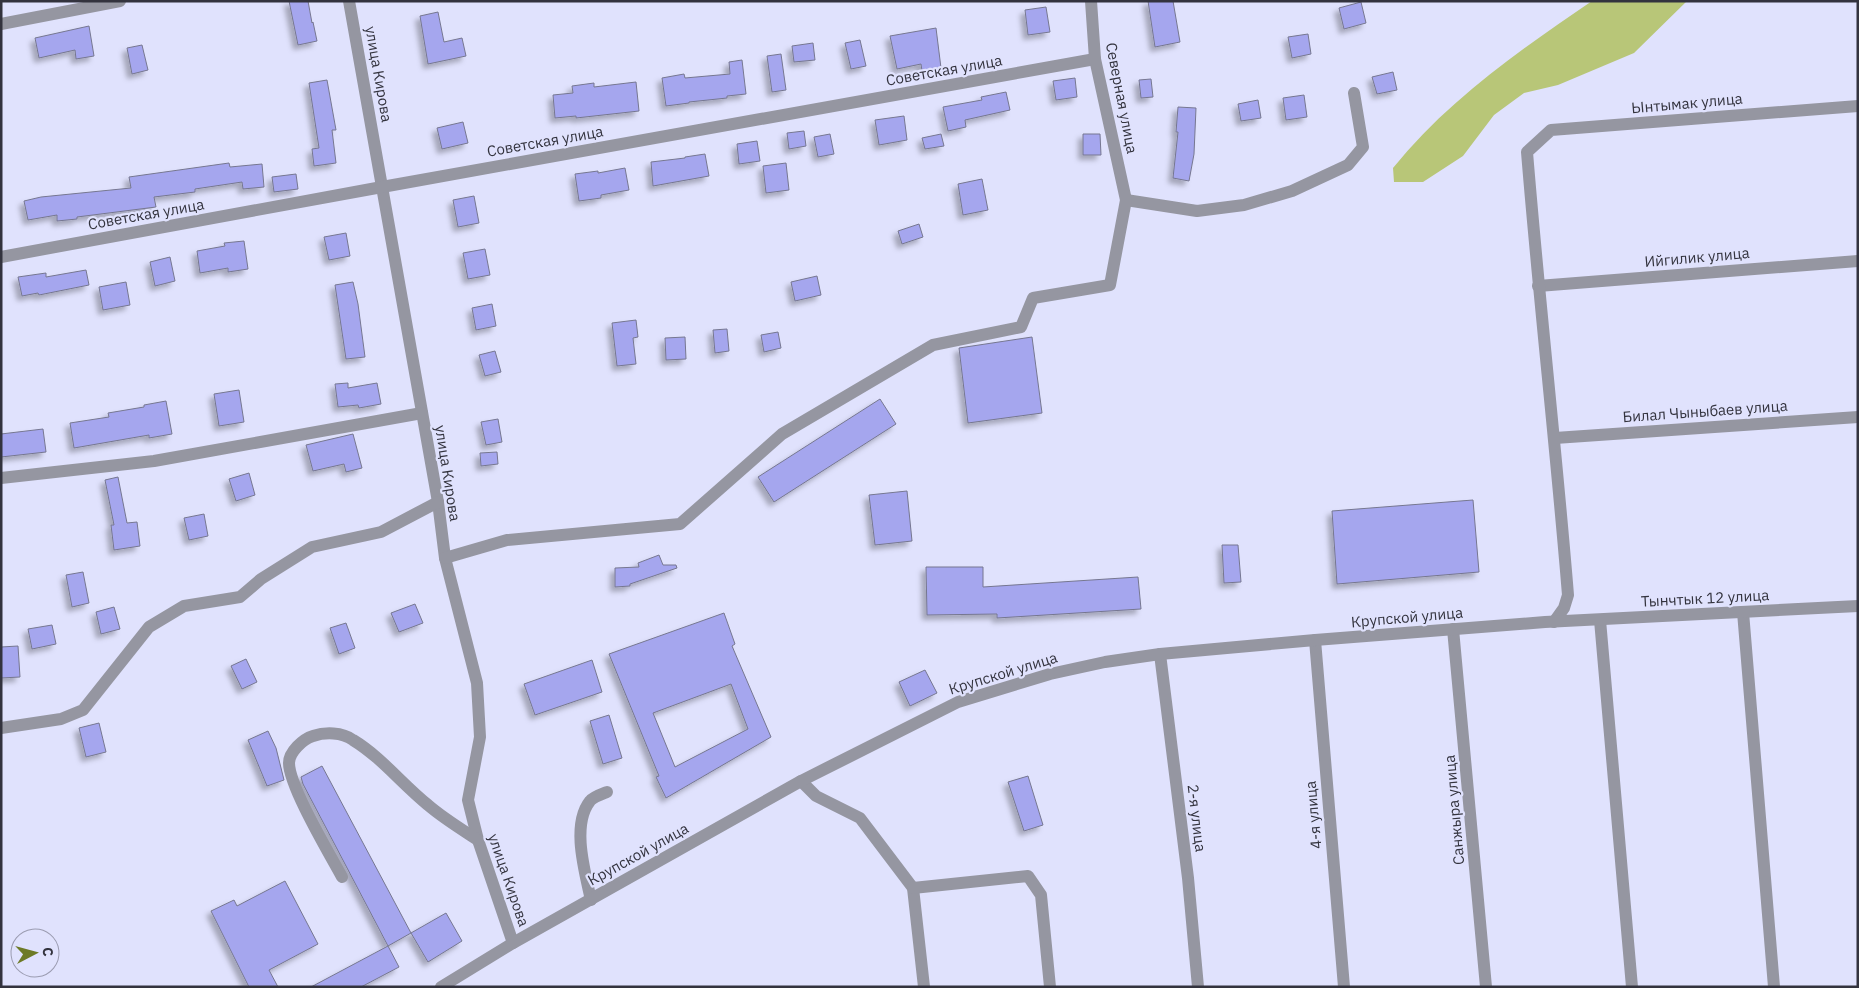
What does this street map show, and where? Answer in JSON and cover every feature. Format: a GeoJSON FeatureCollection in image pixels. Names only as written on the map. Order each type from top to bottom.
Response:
{"type":"FeatureCollection","features":[{"type":"Feature","properties":{"kind":"street"},"geometry":{"type":"LineString","coordinates":[[1,24],[120,1]]}},
{"type":"Feature","properties":{"kind":"street","name":"улица Кирова"},"geometry":{"type":"LineString","coordinates":[[350,1],[438,502],[445,558],[477,683],[480,737],[468,800],[478,840],[513,943]]}},
{"type":"Feature","properties":{"kind":"street","name":"Северная улица"},"geometry":{"type":"LineString","coordinates":[[1091,1],[1095,59],[1126,200]]}},
{"type":"Feature","properties":{"kind":"street","name":"Советская улица"},"geometry":{"type":"LineString","coordinates":[[1,257],[1095,59]]}},
{"type":"Feature","properties":{"kind":"street"},"geometry":{"type":"LineString","coordinates":[[445,558],[507,540],[680,524],[782,434],[933,345],[1021,327],[1033,298],[1110,285],[1126,200],[1197,211],[1244,205],[1292,191],[1348,165],[1363,147],[1354,93]]}},
{"type":"Feature","properties":{"kind":"street","name":"Ынтымак улица"},"geometry":{"type":"LineString","coordinates":[[1538,286],[1527,152],[1552,130],[1858,106]]}},
{"type":"Feature","properties":{"kind":"street","name":"Ийгилик улица"},"geometry":{"type":"LineString","coordinates":[[1538,286],[1858,261]]}},
{"type":"Feature","properties":{"kind":"street"},"geometry":{"type":"LineString","coordinates":[[1538,286],[1555,438],[1568,595],[1564,608],[1554,622]]}},
{"type":"Feature","properties":{"kind":"street"},"geometry":{"type":"LineString","coordinates":[[1,478],[154,461],[422,413]]}},
{"type":"Feature","properties":{"kind":"street","name":"Билал Чыныбаев улица"},"geometry":{"type":"LineString","coordinates":[[1555,438],[1858,417]]}},
{"type":"Feature","properties":{"kind":"street"},"geometry":{"type":"LineString","coordinates":[[1,728],[61,719],[83,710],[149,627],[184,606],[240,597],[261,579],[312,548],[381,532],[438,502]]}},
{"type":"Feature","properties":{"kind":"street","name":"Тынчтык 12 улица"},"geometry":{"type":"LineString","coordinates":[[1554,622],[1858,606]]}},
{"type":"Feature","properties":{"kind":"street"},"geometry":{"type":"LineString","coordinates":[[1743,612],[1774,987]]}},
{"type":"Feature","properties":{"kind":"street"},"geometry":{"type":"LineString","coordinates":[[1600,620],[1632,987]]}},
{"type":"Feature","properties":{"kind":"street","name":"Крупской улица"},"geometry":{"type":"LineString","coordinates":[[441,987],[513,943],[801,781],[958,702],[1050,674],[1105,662],[1160,654],[1554,622]]}},
{"type":"Feature","properties":{"kind":"street","name":"Санжыра улица"},"geometry":{"type":"LineString","coordinates":[[1454,629],[1486,987]]}},
{"type":"Feature","properties":{"kind":"street","name":"4-я улица"},"geometry":{"type":"LineString","coordinates":[[1315,640],[1344,987]]}},
{"type":"Feature","properties":{"kind":"street","name":"2-я улица"},"geometry":{"type":"LineString","coordinates":[[1160,654],[1188,878],[1198,987]]}},
{"type":"Feature","properties":{"kind":"street"},"geometry":{"type":"LineString","coordinates":[[342,877],[298,794],[289,768],[291,754],[311,736],[327,733],[352,739],[390,770],[428,805],[478,840]]}},
{"type":"Feature","properties":{"kind":"street"},"geometry":{"type":"LineString","coordinates":[[801,781],[816,796],[860,818],[914,888],[924,987]]}},
{"type":"Feature","properties":{"kind":"street"},"geometry":{"type":"LineString","coordinates":[[590,900],[583,861],[580,824],[590,800],[607,792]]}},
{"type":"Feature","properties":{"kind":"street"},"geometry":{"type":"LineString","coordinates":[[914,888],[1028,876],[1041,895],[1050,987]]}},
{"type":"Feature","properties":{"kind":"shaded area"},"geometry":{"type":"Polygon","coordinates":[[[1592,1],[1687,1],[1634,53],[1558,85],[1524,93],[1494,115],[1463,156],[1423,182],[1394,182],[1393,168],[1414,143],[1461,98],[1512,57],[1592,1]]]}},
{"type":"Feature","properties":{"kind":"building"},"geometry":{"type":"Polygon","coordinates":[[[289,1],[308,1],[317,41],[298,45],[289,1]]]}},
{"type":"Feature","properties":{"kind":"building"},"geometry":{"type":"Polygon","coordinates":[[[1148,1],[1173,1],[1180,42],[1155,47],[1148,1]]]}},
{"type":"Feature","properties":{"kind":"building"},"geometry":{"type":"Polygon","coordinates":[[[1361,2],[1366,23],[1344,29],[1339,8],[1361,2]]]}},
{"type":"Feature","properties":{"kind":"building"},"geometry":{"type":"Polygon","coordinates":[[[1046,7],[1050,32],[1028,35],[1025,10],[1046,7]]]}},
{"type":"Feature","properties":{"kind":"building"},"geometry":{"type":"Polygon","coordinates":[[[438,12],[444,42],[462,38],[466,56],[428,64],[420,16],[438,12]]]}},
{"type":"Feature","properties":{"kind":"building"},"geometry":{"type":"Polygon","coordinates":[[[89,26],[94,56],[76,59],[75,50],[39,58],[35,38],[89,26]]]}},
{"type":"Feature","properties":{"kind":"building"},"geometry":{"type":"Polygon","coordinates":[[[936,28],[941,68],[922,71],[921,64],[897,69],[890,36],[936,28]]]}},
{"type":"Feature","properties":{"kind":"building"},"geometry":{"type":"Polygon","coordinates":[[[1308,34],[1311,54],[1292,58],[1288,37],[1308,34]]]}},
{"type":"Feature","properties":{"kind":"building"},"geometry":{"type":"Polygon","coordinates":[[[860,40],[866,66],[851,69],[845,43],[860,40]]]}},
{"type":"Feature","properties":{"kind":"building"},"geometry":{"type":"Polygon","coordinates":[[[813,43],[815,60],[794,62],[792,46],[813,43]]]}},
{"type":"Feature","properties":{"kind":"building"},"geometry":{"type":"Polygon","coordinates":[[[142,45],[148,70],[132,74],[127,48],[142,45]]]}},
{"type":"Feature","properties":{"kind":"building"},"geometry":{"type":"Polygon","coordinates":[[[781,54],[786,90],[772,92],[767,56],[781,54]]]}},
{"type":"Feature","properties":{"kind":"building"},"geometry":{"type":"Polygon","coordinates":[[[742,60],[746,94],[666,106],[662,78],[684,74],[685,78],[730,74],[729,62],[742,60]]]}},
{"type":"Feature","properties":{"kind":"building"},"geometry":{"type":"Polygon","coordinates":[[[1393,72],[1397,90],[1377,94],[1372,77],[1393,72]]]}},
{"type":"Feature","properties":{"kind":"building"},"geometry":{"type":"Polygon","coordinates":[[[1075,78],[1077,97],[1056,100],[1053,81],[1075,78]]]}},
{"type":"Feature","properties":{"kind":"building"},"geometry":{"type":"Polygon","coordinates":[[[1151,79],[1153,97],[1141,98],[1139,80],[1151,79]]]}},
{"type":"Feature","properties":{"kind":"building"},"geometry":{"type":"Polygon","coordinates":[[[327,80],[336,130],[332,130],[336,163],[314,166],[312,149],[319,148],[309,83],[327,80]]]}},
{"type":"Feature","properties":{"kind":"building"},"geometry":{"type":"Polygon","coordinates":[[[636,82],[639,111],[576,118],[576,116],[555,118],[553,95],[573,93],[572,86],[594,83],[594,87],[636,82]]]}},
{"type":"Feature","properties":{"kind":"building"},"geometry":{"type":"Polygon","coordinates":[[[1006,92],[1010,110],[965,120],[966,127],[948,131],[943,107],[982,100],[981,97],[1006,92]]]}},
{"type":"Feature","properties":{"kind":"building"},"geometry":{"type":"Polygon","coordinates":[[[1304,95],[1307,117],[1286,120],[1283,98],[1304,95]]]}},
{"type":"Feature","properties":{"kind":"building"},"geometry":{"type":"Polygon","coordinates":[[[1258,100],[1261,118],[1241,121],[1238,104],[1258,100]]]}},
{"type":"Feature","properties":{"kind":"building"},"geometry":{"type":"Polygon","coordinates":[[[1178,107],[1196,108],[1194,154],[1189,181],[1173,178],[1178,132],[1176,132],[1178,107]]]}},
{"type":"Feature","properties":{"kind":"building"},"geometry":{"type":"Polygon","coordinates":[[[904,116],[907,140],[879,145],[875,120],[904,116]]]}},
{"type":"Feature","properties":{"kind":"building"},"geometry":{"type":"Polygon","coordinates":[[[463,122],[468,143],[442,149],[437,128],[463,122]]]}},
{"type":"Feature","properties":{"kind":"building"},"geometry":{"type":"Polygon","coordinates":[[[804,131],[806,146],[789,149],[787,133],[804,131]]]}},
{"type":"Feature","properties":{"kind":"building"},"geometry":{"type":"Polygon","coordinates":[[[830,134],[834,154],[818,157],[814,137],[830,134]]]}},
{"type":"Feature","properties":{"kind":"building"},"geometry":{"type":"Polygon","coordinates":[[[941,134],[944,146],[925,149],[922,138],[941,134]]]}},
{"type":"Feature","properties":{"kind":"building"},"geometry":{"type":"Polygon","coordinates":[[[1083,134],[1100,134],[1101,155],[1083,155],[1083,134]]]}},
{"type":"Feature","properties":{"kind":"building"},"geometry":{"type":"Polygon","coordinates":[[[757,141],[760,161],[739,164],[737,144],[757,141]]]}},
{"type":"Feature","properties":{"kind":"building"},"geometry":{"type":"Polygon","coordinates":[[[705,154],[709,176],[653,186],[651,162],[705,154]]]}},
{"type":"Feature","properties":{"kind":"building"},"geometry":{"type":"Polygon","coordinates":[[[229,163],[230,167],[262,164],[264,187],[243,189],[242,182],[195,189],[195,192],[154,197],[156,207],[77,217],[77,219],[57,221],[57,215],[28,220],[24,201],[41,197],[131,188],[129,177],[229,163]]]}},
{"type":"Feature","properties":{"kind":"building"},"geometry":{"type":"Polygon","coordinates":[[[786,163],[789,190],[766,193],[763,166],[786,163]]]}},
{"type":"Feature","properties":{"kind":"building"},"geometry":{"type":"Polygon","coordinates":[[[625,168],[629,190],[601,195],[601,198],[579,201],[575,174],[598,171],[598,173],[625,168]]]}},
{"type":"Feature","properties":{"kind":"building"},"geometry":{"type":"Polygon","coordinates":[[[296,174],[298,189],[274,192],[272,177],[296,174]]]}},
{"type":"Feature","properties":{"kind":"building"},"geometry":{"type":"Polygon","coordinates":[[[982,179],[988,210],[963,215],[958,184],[982,179]]]}},
{"type":"Feature","properties":{"kind":"building"},"geometry":{"type":"Polygon","coordinates":[[[474,196],[479,223],[458,227],[453,200],[474,196]]]}},
{"type":"Feature","properties":{"kind":"building"},"geometry":{"type":"Polygon","coordinates":[[[919,224],[923,237],[902,244],[898,231],[919,224]]]}},
{"type":"Feature","properties":{"kind":"building"},"geometry":{"type":"Polygon","coordinates":[[[346,233],[350,256],[329,260],[324,237],[346,233]]]}},
{"type":"Feature","properties":{"kind":"building"},"geometry":{"type":"Polygon","coordinates":[[[244,241],[248,269],[228,272],[228,268],[200,273],[197,251],[225,246],[224,243],[244,241]]]}},
{"type":"Feature","properties":{"kind":"building"},"geometry":{"type":"Polygon","coordinates":[[[485,249],[490,275],[468,279],[463,253],[485,249]]]}},
{"type":"Feature","properties":{"kind":"building"},"geometry":{"type":"Polygon","coordinates":[[[170,257],[175,281],[155,286],[150,262],[170,257]]]}},
{"type":"Feature","properties":{"kind":"building"},"geometry":{"type":"Polygon","coordinates":[[[86,270],[89,285],[39,295],[38,293],[22,296],[18,277],[46,273],[46,277],[86,270]]]}},
{"type":"Feature","properties":{"kind":"building"},"geometry":{"type":"Polygon","coordinates":[[[817,276],[821,295],[795,301],[791,282],[817,276]]]}},
{"type":"Feature","properties":{"kind":"building"},"geometry":{"type":"Polygon","coordinates":[[[126,282],[130,305],[103,310],[99,287],[126,282]]]}},
{"type":"Feature","properties":{"kind":"building"},"geometry":{"type":"Polygon","coordinates":[[[353,282],[365,357],[346,359],[335,285],[353,282]]]}},
{"type":"Feature","properties":{"kind":"building"},"geometry":{"type":"Polygon","coordinates":[[[492,304],[496,326],[476,330],[472,308],[492,304]]]}},
{"type":"Feature","properties":{"kind":"building"},"geometry":{"type":"Polygon","coordinates":[[[636,320],[638,337],[633,338],[636,364],[617,366],[612,323],[636,320]]]}},
{"type":"Feature","properties":{"kind":"building"},"geometry":{"type":"Polygon","coordinates":[[[727,329],[729,351],[715,353],[713,330],[727,329]]]}},
{"type":"Feature","properties":{"kind":"building"},"geometry":{"type":"Polygon","coordinates":[[[778,332],[781,348],[764,352],[761,335],[778,332]]]}},
{"type":"Feature","properties":{"kind":"building"},"geometry":{"type":"Polygon","coordinates":[[[685,337],[686,359],[666,360],[665,338],[685,337]]]}},
{"type":"Feature","properties":{"kind":"building"},"geometry":{"type":"Polygon","coordinates":[[[1032,337],[1042,413],[968,423],[959,348],[1032,337]]]}},
{"type":"Feature","properties":{"kind":"building"},"geometry":{"type":"Polygon","coordinates":[[[495,351],[501,372],[485,376],[479,355],[495,351]]]}},
{"type":"Feature","properties":{"kind":"building"},"geometry":{"type":"Polygon","coordinates":[[[348,383],[348,388],[377,383],[381,404],[359,408],[358,405],[338,407],[335,384],[348,383]]]}},
{"type":"Feature","properties":{"kind":"building"},"geometry":{"type":"Polygon","coordinates":[[[239,390],[244,422],[219,426],[214,394],[239,390]]]}},
{"type":"Feature","properties":{"kind":"building"},"geometry":{"type":"Polygon","coordinates":[[[880,399],[896,424],[774,502],[758,477],[880,399]]]}},
{"type":"Feature","properties":{"kind":"building"},"geometry":{"type":"Polygon","coordinates":[[[166,401],[172,434],[149,438],[149,435],[74,448],[70,423],[109,417],[108,413],[166,401]]]}},
{"type":"Feature","properties":{"kind":"building"},"geometry":{"type":"Polygon","coordinates":[[[498,419],[502,442],[486,445],[481,422],[498,419]]]}},
{"type":"Feature","properties":{"kind":"building"},"geometry":{"type":"Polygon","coordinates":[[[43,429],[46,452],[1,457],[1,434],[43,429]]]}},
{"type":"Feature","properties":{"kind":"building"},"geometry":{"type":"Polygon","coordinates":[[[353,434],[362,468],[346,472],[344,464],[313,471],[306,445],[353,434]]]}},
{"type":"Feature","properties":{"kind":"building"},"geometry":{"type":"Polygon","coordinates":[[[497,452],[498,464],[481,466],[480,453],[497,452]]]}},
{"type":"Feature","properties":{"kind":"building"},"geometry":{"type":"Polygon","coordinates":[[[249,473],[255,495],[236,501],[229,479],[249,473]]]}},
{"type":"Feature","properties":{"kind":"building"},"geometry":{"type":"Polygon","coordinates":[[[118,477],[127,523],[137,522],[140,546],[114,550],[111,525],[114,525],[105,480],[118,477]]]}},
{"type":"Feature","properties":{"kind":"building"},"geometry":{"type":"Polygon","coordinates":[[[907,491],[912,541],[875,545],[869,495],[907,491]]]}},
{"type":"Feature","properties":{"kind":"building"},"geometry":{"type":"Polygon","coordinates":[[[1473,500],[1479,572],[1337,584],[1332,511],[1473,500]]]}},
{"type":"Feature","properties":{"kind":"building"},"geometry":{"type":"Polygon","coordinates":[[[204,514],[208,536],[189,540],[184,518],[204,514]]]}},
{"type":"Feature","properties":{"kind":"building"},"geometry":{"type":"Polygon","coordinates":[[[1222,545],[1238,545],[1241,582],[1224,583],[1222,545]]]}},
{"type":"Feature","properties":{"kind":"building"},"geometry":{"type":"Polygon","coordinates":[[[659,555],[663,565],[676,565],[677,568],[630,584],[630,586],[615,587],[615,568],[639,567],[638,563],[659,555]]]}},
{"type":"Feature","properties":{"kind":"building"},"geometry":{"type":"Polygon","coordinates":[[[926,567],[983,567],[983,587],[1138,577],[1141,609],[997,618],[997,614],[927,615],[926,567]]]}},
{"type":"Feature","properties":{"kind":"building"},"geometry":{"type":"Polygon","coordinates":[[[83,572],[89,603],[72,607],[66,575],[83,572]]]}},
{"type":"Feature","properties":{"kind":"building"},"geometry":{"type":"Polygon","coordinates":[[[415,604],[423,623],[399,632],[391,613],[415,604]]]}},
{"type":"Feature","properties":{"kind":"building"},"geometry":{"type":"Polygon","coordinates":[[[114,607],[120,629],[101,634],[96,612],[114,607]]]}},
{"type":"Feature","properties":{"kind":"building"},"geometry":{"type":"Polygon","coordinates":[[[724,613],[735,644],[732,646],[771,737],[666,798],[656,777],[659,776],[609,654],[724,613]],[[731,684],[653,713],[675,767],[748,729],[731,684]]]}},
{"type":"Feature","properties":{"kind":"building"},"geometry":{"type":"Polygon","coordinates":[[[346,623],[355,648],[339,654],[330,628],[346,623]]]}},
{"type":"Feature","properties":{"kind":"building"},"geometry":{"type":"Polygon","coordinates":[[[52,625],[56,644],[32,649],[28,629],[52,625]]]}},
{"type":"Feature","properties":{"kind":"building"},"geometry":{"type":"Polygon","coordinates":[[[18,646],[20,677],[1,678],[1,647],[18,646]]]}},
{"type":"Feature","properties":{"kind":"building"},"geometry":{"type":"Polygon","coordinates":[[[246,659],[257,682],[242,689],[231,666],[246,659]]]}},
{"type":"Feature","properties":{"kind":"building"},"geometry":{"type":"Polygon","coordinates":[[[592,660],[602,692],[535,715],[524,684],[592,660]]]}},
{"type":"Feature","properties":{"kind":"building"},"geometry":{"type":"Polygon","coordinates":[[[925,670],[937,693],[910,706],[899,682],[925,670]]]}},
{"type":"Feature","properties":{"kind":"building"},"geometry":{"type":"Polygon","coordinates":[[[609,715],[622,758],[603,764],[590,721],[609,715]]]}},
{"type":"Feature","properties":{"kind":"building"},"geometry":{"type":"Polygon","coordinates":[[[99,723],[106,752],[86,757],[79,728],[99,723]]]}},
{"type":"Feature","properties":{"kind":"building"},"geometry":{"type":"Polygon","coordinates":[[[268,731],[276,748],[284,780],[267,786],[248,740],[268,731]]]}},
{"type":"Feature","properties":{"kind":"building"},"geometry":{"type":"Polygon","coordinates":[[[322,766],[411,933],[388,946],[303,784],[301,777],[322,766]]]}},
{"type":"Feature","properties":{"kind":"building"},"geometry":{"type":"Polygon","coordinates":[[[1028,776],[1043,825],[1024,831],[1008,782],[1028,776]]]}},
{"type":"Feature","properties":{"kind":"building"},"geometry":{"type":"Polygon","coordinates":[[[285,881],[318,944],[269,970],[278,987],[249,987],[211,911],[234,900],[237,906],[285,881]]]}},
{"type":"Feature","properties":{"kind":"building"},"geometry":{"type":"Polygon","coordinates":[[[446,913],[462,941],[428,962],[411,933],[446,913]]]}},
{"type":"Feature","properties":{"kind":"building"},"geometry":{"type":"Polygon","coordinates":[[[388,946],[399,967],[361,987],[311,987],[388,946]]]}}]}
